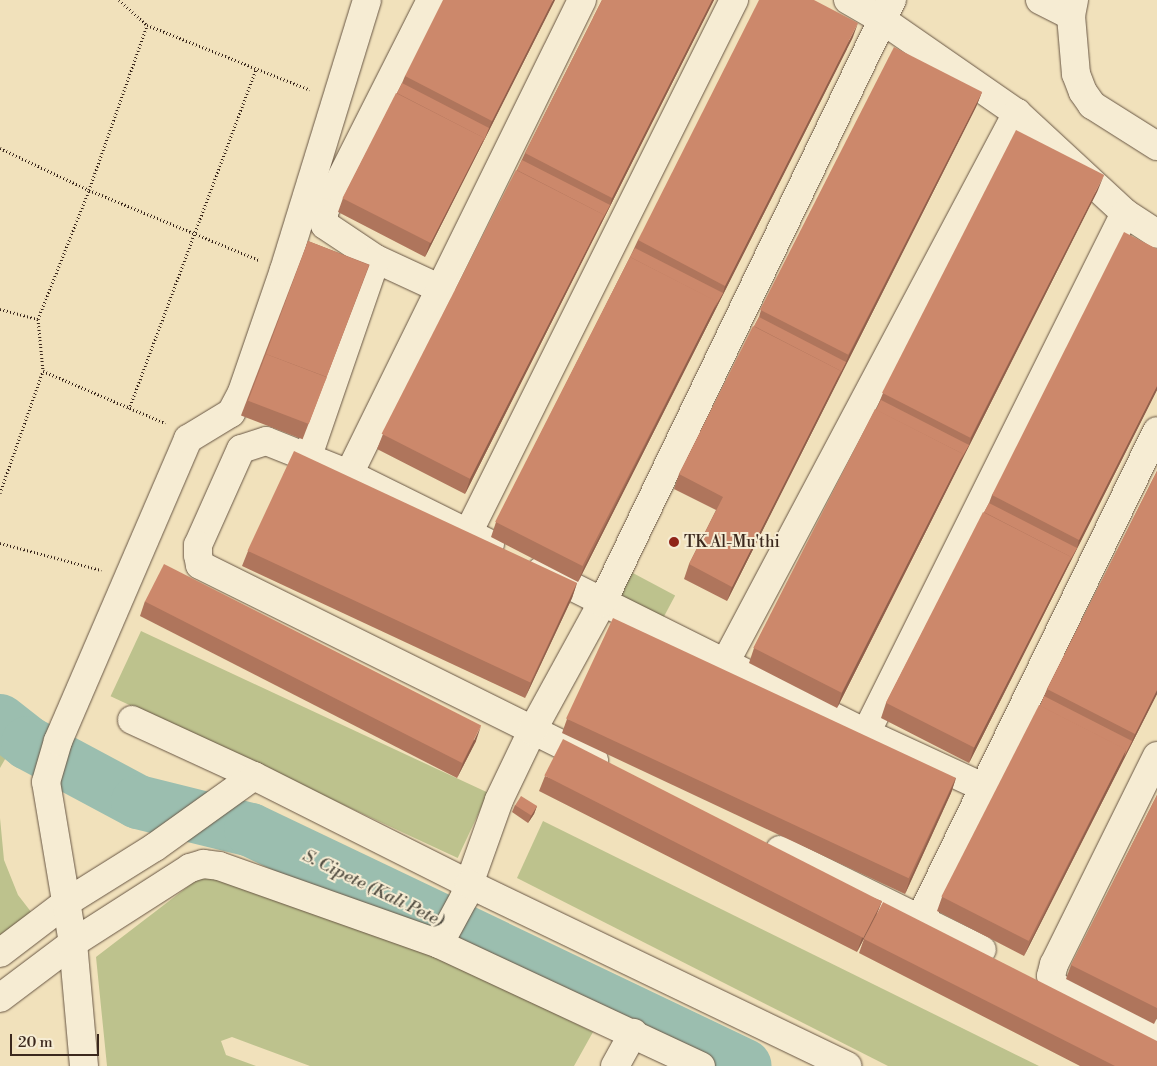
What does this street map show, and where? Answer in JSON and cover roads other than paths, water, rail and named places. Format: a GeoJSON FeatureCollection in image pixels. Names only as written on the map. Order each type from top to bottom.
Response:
{"type":"FeatureCollection","features":[{"type":"Feature","properties":{"kind":"street"},"geometry":{"type":"LineString","coordinates":[[84,1066],[74,942],[46,782],[58,741],[131,578],[188,439],[231,413],[242,392],[284,270],[367,0]]}},
{"type":"Feature","properties":{"kind":"street"},"geometry":{"type":"LineString","coordinates":[[431,0],[324,212],[325,225],[376,259],[441,289]]}},
{"type":"Feature","properties":{"kind":"street"},"geometry":{"type":"LineString","coordinates":[[349,474],[582,0]]}},
{"type":"Feature","properties":{"kind":"street"},"geometry":{"type":"LineString","coordinates":[[468,533],[734,0]]}},
{"type":"Feature","properties":{"kind":"street"},"geometry":{"type":"LineString","coordinates":[[848,0],[887,8],[1017,113],[1125,213],[1157,234]]}},
{"type":"Feature","properties":{"kind":"street"},"geometry":{"type":"LineString","coordinates":[[1040,0],[1072,8],[1076,74],[1092,105],[1157,146]]}},
{"type":"Feature","properties":{"kind":"street"},"geometry":{"type":"LineString","coordinates":[[443,937],[467,891],[499,800],[532,731],[602,602],[887,8]]}},
{"type":"Feature","properties":{"kind":"street"},"geometry":{"type":"LineString","coordinates":[[725,663],[1017,113]]}},
{"type":"Feature","properties":{"kind":"street"},"geometry":{"type":"LineString","coordinates":[[866,733],[1125,213]]}},
{"type":"Feature","properties":{"kind":"street"},"geometry":{"type":"LineString","coordinates":[[308,456],[376,259]]}},
{"type":"Feature","properties":{"kind":"street"},"geometry":{"type":"LineString","coordinates":[[921,917],[1157,431]]}},
{"type":"Feature","properties":{"kind":"street"},"geometry":{"type":"LineString","coordinates":[[620,774],[200,565],[198,544],[241,449],[266,441],[308,456],[349,474],[866,733],[983,787]]}},
{"type":"Feature","properties":{"kind":"street"},"geometry":{"type":"LineString","coordinates":[[132,720],[254,776],[467,891],[848,1066]]}},
{"type":"Feature","properties":{"kind":"street"},"geometry":{"type":"LineString","coordinates":[[1157,756],[1054,964],[1051,976],[1054,986],[1157,1035]]}},
{"type":"Feature","properties":{"kind":"street"},"geometry":{"type":"LineString","coordinates":[[0,953],[67,902],[155,847],[224,800],[254,776]]}},
{"type":"Feature","properties":{"kind":"street"},"geometry":{"type":"LineString","coordinates":[[753,837],[921,917],[982,950]]}},
{"type":"Feature","properties":{"kind":"street"},"geometry":{"type":"LineString","coordinates":[[0,998],[74,942],[190,868],[204,864],[219,866],[443,937],[701,1066]]}},
{"type":"Feature","properties":{"kind":"street"},"geometry":{"type":"LineString","coordinates":[[615,1066],[632,1033]]}},
{"type":"Feature","properties":{"kind":"waterway","name":"S. Cipete (Kali Pete)"},"geometry":{"type":"LineString","coordinates":[[0,721],[28,743],[138,802],[251,830],[745,1066]]}},
{"type":"Feature","properties":{"kind":"place","name":"TK Al-Mu'thi"},"geometry":{"type":"Point","coordinates":[674,542]}}]}
